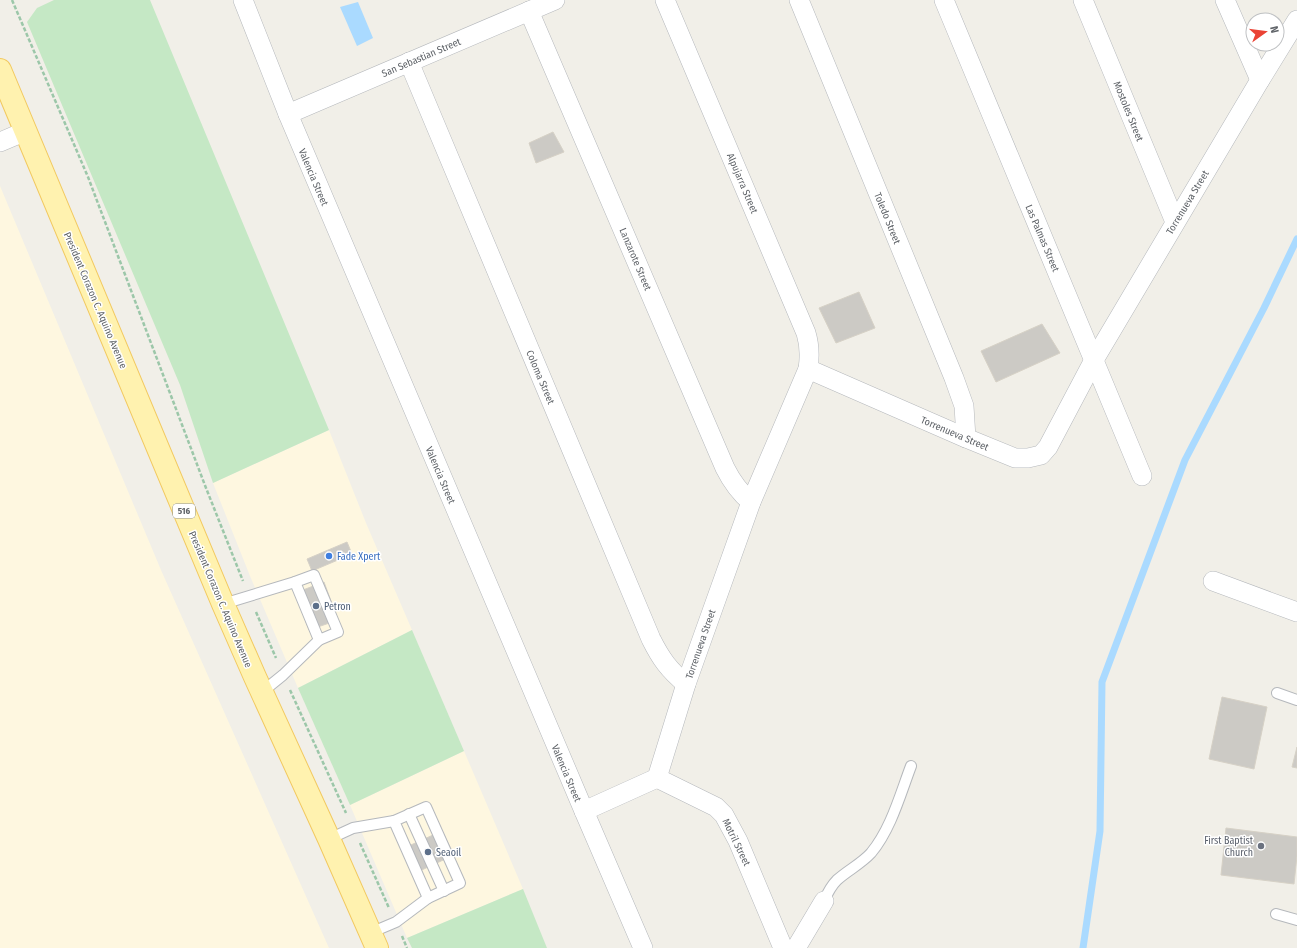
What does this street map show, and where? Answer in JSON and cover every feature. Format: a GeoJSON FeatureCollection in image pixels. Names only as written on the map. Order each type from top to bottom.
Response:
{"type":"FeatureCollection","features":[{"type":"Feature","properties":{"kind":"main road","name":"President Corazon C. Aquino Avenue"},"geometry":{"type":"LineString","coordinates":[[0,70],[223,604],[373,940]]}},
{"type":"Feature","properties":{"kind":"street","name":"Valencia Street"},"geometry":{"type":"LineString","coordinates":[[243,0],[288,114],[643,948]]}},
{"type":"Feature","properties":{"kind":"street","name":"San Sebastian Street"},"geometry":{"type":"LineString","coordinates":[[288,114],[555,0]]}},
{"type":"Feature","properties":{"kind":"street","name":"Alpujarra Street"},"geometry":{"type":"LineString","coordinates":[[665,0],[806,333],[810,352],[808,369]]}},
{"type":"Feature","properties":{"kind":"street","name":"Toledo Street"},"geometry":{"type":"LineString","coordinates":[[799,0],[954,378],[964,406],[966,438]]}},
{"type":"Feature","properties":{"kind":"street","name":"Las Palmas Street"},"geometry":{"type":"LineString","coordinates":[[944,0],[1142,476]]}},
{"type":"Feature","properties":{"kind":"street","name":"Mostoles Street"},"geometry":{"type":"LineString","coordinates":[[1083,0],[1175,222]]}},
{"type":"Feature","properties":{"kind":"street"},"geometry":{"type":"LineString","coordinates":[[1225,0],[1260,80]]}},
{"type":"Feature","properties":{"kind":"street","name":"Lanzarote Street"},"geometry":{"type":"LineString","coordinates":[[529,11],[725,468],[731,480],[750,502]]}},
{"type":"Feature","properties":{"kind":"street","name":"Torrenueva Street"},"geometry":{"type":"LineString","coordinates":[[656,778],[686,684],[750,502],[808,369],[1015,458],[1028,458],[1041,455],[1048,447],[1094,360],[1175,222],[1297,20]]}},
{"type":"Feature","properties":{"kind":"street","name":"Coloma Street"},"geometry":{"type":"LineString","coordinates":[[409,62],[651,639],[669,669],[686,684]]}},
{"type":"Feature","properties":{"kind":"street"},"geometry":{"type":"LineString","coordinates":[[0,142],[26,131]]}},
{"type":"Feature","properties":{"kind":"street"},"geometry":{"type":"LineString","coordinates":[[1213,581],[1297,612]]}},
{"type":"Feature","properties":{"kind":"street"},"geometry":{"type":"LineString","coordinates":[[584,811],[656,778]]}},
{"type":"Feature","properties":{"kind":"street","name":"Motril Street"},"geometry":{"type":"LineString","coordinates":[[656,778],[716,807],[724,815],[738,841],[783,948]]}},
{"type":"Feature","properties":{"kind":"street"},"geometry":{"type":"LineString","coordinates":[[796,948],[824,901]]}},
{"type":"Feature","properties":{"kind":"lane"},"geometry":{"type":"LineString","coordinates":[[223,604],[250,597],[314,575],[338,632],[319,640],[283,675],[262,692]]}},
{"type":"Feature","properties":{"kind":"lane"},"geometry":{"type":"LineString","coordinates":[[295,582],[319,640]]}},
{"type":"Feature","properties":{"kind":"lane"},"geometry":{"type":"LineString","coordinates":[[1277,694],[1297,700]]}},
{"type":"Feature","properties":{"kind":"lane"},"geometry":{"type":"LineString","coordinates":[[824,901],[830,889],[837,880],[859,865],[881,840],[911,766]]}},
{"type":"Feature","properties":{"kind":"lane"},"geometry":{"type":"LineString","coordinates":[[329,839],[352,828],[394,821],[426,807],[460,883],[428,898],[373,940]]}},
{"type":"Feature","properties":{"kind":"lane"},"geometry":{"type":"LineString","coordinates":[[409,814],[444,891]]}},
{"type":"Feature","properties":{"kind":"lane"},"geometry":{"type":"LineString","coordinates":[[394,821],[428,898]]}},
{"type":"Feature","properties":{"kind":"lane"},"geometry":{"type":"LineString","coordinates":[[1276,914],[1297,920]]}},
{"type":"Feature","properties":{"kind":"path"},"geometry":{"type":"LineString","coordinates":[[12,0],[88,177],[206,488],[250,597],[283,675],[396,922]]}},
{"type":"Feature","properties":{"kind":"shaded area"},"geometry":{"type":"Polygon","coordinates":[[[0,186],[161,570],[329,948],[0,948],[0,186]]]}},
{"type":"Feature","properties":{"kind":"shaded area"},"geometry":{"type":"Polygon","coordinates":[[[329,430],[366,523],[412,630],[298,688],[250,576],[213,483],[329,430]]]}},
{"type":"Feature","properties":{"kind":"shaded area"},"geometry":{"type":"Polygon","coordinates":[[[464,751],[523,889],[407,938],[350,805],[464,751]]]}},
{"type":"Feature","properties":{"kind":"green space"},"geometry":{"type":"Polygon","coordinates":[[[54,0],[150,0],[329,430],[213,483],[180,385],[27,22],[37,8],[54,0]]]}},
{"type":"Feature","properties":{"kind":"green space"},"geometry":{"type":"Polygon","coordinates":[[[412,630],[464,751],[350,805],[298,688],[412,630]]]}},
{"type":"Feature","properties":{"kind":"green space"},"geometry":{"type":"Polygon","coordinates":[[[523,889],[547,948],[412,948],[407,938],[523,889]]]}},
{"type":"Feature","properties":{"kind":"water"},"geometry":{"type":"Polygon","coordinates":[[[358,2],[373,38],[357,46],[340,7],[358,2]]]}},
{"type":"Feature","properties":{"kind":"building"},"geometry":{"type":"Polygon","coordinates":[[[553,132],[564,152],[536,163],[529,143],[553,132]]]}},
{"type":"Feature","properties":{"kind":"building"},"geometry":{"type":"Polygon","coordinates":[[[859,292],[875,328],[836,343],[819,308],[859,292]]]}},
{"type":"Feature","properties":{"kind":"building"},"geometry":{"type":"Polygon","coordinates":[[[1042,324],[1060,353],[996,382],[981,351],[1042,324]]]}},
{"type":"Feature","properties":{"kind":"building","name":"Fade Xpert"},"geometry":{"type":"Polygon","coordinates":[[[347,542],[352,554],[312,571],[307,559],[347,542]]]}},
{"type":"Feature","properties":{"kind":"building","name":"Petron"},"geometry":{"type":"Polygon","coordinates":[[[324,582],[338,620],[309,630],[295,593],[324,582]]]}},
{"type":"Feature","properties":{"kind":"building"},"geometry":{"type":"Polygon","coordinates":[[[1222,697],[1267,707],[1254,769],[1209,759],[1222,697]]]}},
{"type":"Feature","properties":{"kind":"building"},"geometry":{"type":"Polygon","coordinates":[[[1297,747],[1297,768],[1292,767],[1297,747]]]}},
{"type":"Feature","properties":{"kind":"building","name":"First Baptist Church"},"geometry":{"type":"Polygon","coordinates":[[[1226,828],[1297,837],[1297,856],[1294,884],[1221,875],[1226,828]]]}},
{"type":"Feature","properties":{"kind":"building","name":"Seaoil"},"geometry":{"type":"Polygon","coordinates":[[[442,831],[454,855],[413,874],[402,849],[442,831]]]}},
{"type":"Feature","properties":{"kind":"waterway"},"geometry":{"type":"LineString","coordinates":[[1083,948],[1100,831],[1102,682],[1185,460],[1264,308],[1297,239]]}},
{"type":"Feature","properties":{"kind":"place","name":"Fade Xpert"},"geometry":{"type":"Point","coordinates":[329,556]}},
{"type":"Feature","properties":{"kind":"place","name":"Petron"},"geometry":{"type":"Point","coordinates":[316,606]}},
{"type":"Feature","properties":{"kind":"place","name":"First Baptist Church"},"geometry":{"type":"Point","coordinates":[1261,846]}},
{"type":"Feature","properties":{"kind":"place","name":"Seaoil"},"geometry":{"type":"Point","coordinates":[428,852]}}]}
